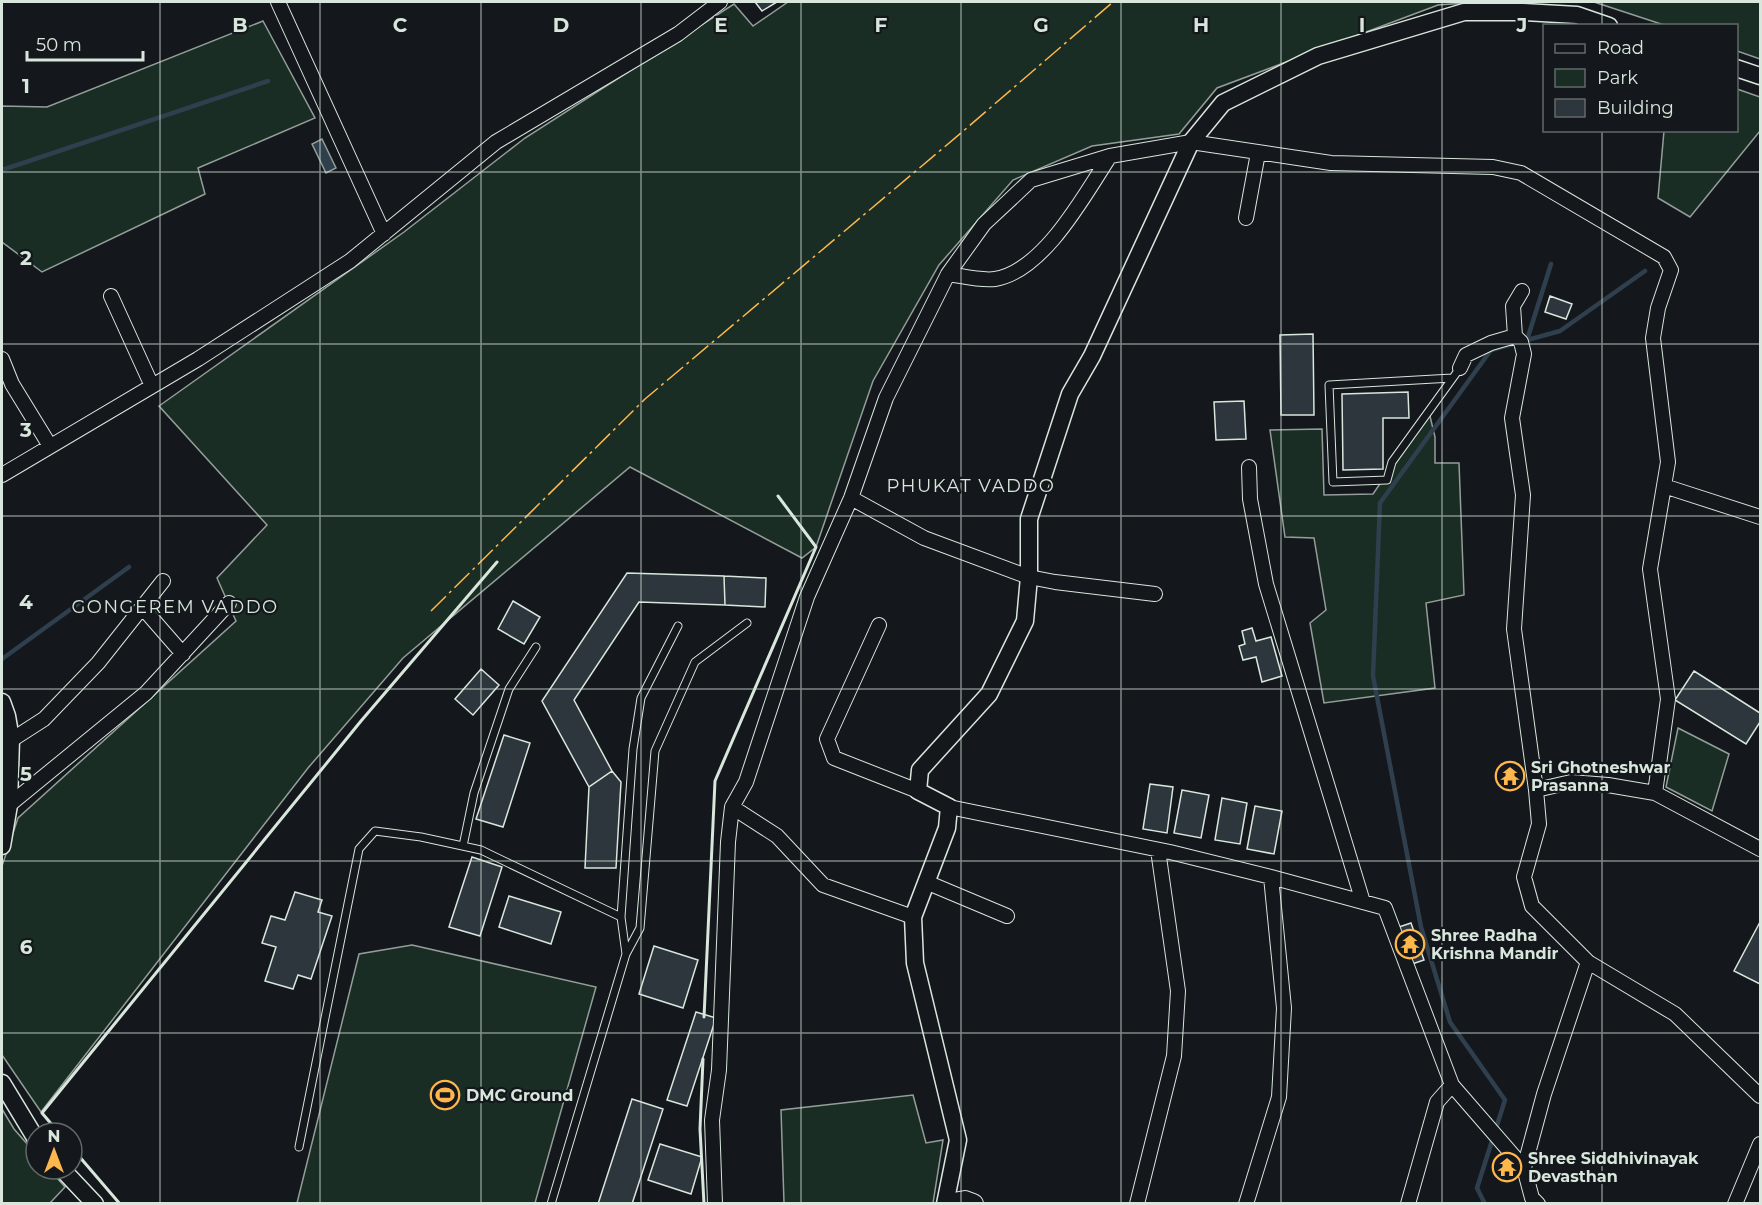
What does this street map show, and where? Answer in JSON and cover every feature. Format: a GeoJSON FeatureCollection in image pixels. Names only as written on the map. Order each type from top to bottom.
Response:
{"type":"FeatureCollection","features":[{"type":"Feature","properties":{"kind":"main road"},"geometry":{"type":"LineString","coordinates":[[947,1203],[966,1201],[973,1203]]}},
{"type":"Feature","properties":{"kind":"street"},"geometry":{"type":"LineString","coordinates":[[278,2],[384,234]]}},
{"type":"Feature","properties":{"kind":"street"},"geometry":{"type":"LineString","coordinates":[[2,475],[198,359],[350,261],[496,142],[678,34],[718,2]]}},
{"type":"Feature","properties":{"kind":"street"},"geometry":{"type":"LineString","coordinates":[[918,791],[920,770],[989,694],[1025,621],[1029,577],[1029,519],[1070,394],[1092,356],[1191,142],[1223,103],[1318,56],[1464,12],[1577,15],[1603,24]]}},
{"type":"Feature","properties":{"kind":"street"},"geometry":{"type":"LineString","coordinates":[[1738,68],[1761,76]]}},
{"type":"Feature","properties":{"kind":"street"},"geometry":{"type":"LineString","coordinates":[[715,1203],[712,1120],[719,1070],[728,842],[732,807],[746,782],[807,597],[851,498],[886,398],[948,274],[984,224],[1031,180],[1110,156],[1191,142],[1331,164],[1493,167],[1521,173],[1664,257],[1671,270],[1658,308],[1653,338],[1668,462],[1650,569],[1668,699],[1655,793]]}},
{"type":"Feature","properties":{"kind":"street"},"geometry":{"type":"LineString","coordinates":[[1246,218],[1258,153]]}},
{"type":"Feature","properties":{"kind":"street"},"geometry":{"type":"LineString","coordinates":[[948,274],[994,279],[1012,272],[1032,259],[1054,239],[1110,156]]}},
{"type":"Feature","properties":{"kind":"street"},"geometry":{"type":"LineString","coordinates":[[1522,291],[1513,306],[1515,336],[1521,342],[1524,354],[1512,418],[1522,495],[1514,629],[1539,824],[1524,877],[1532,906],[1588,962],[1675,1014],[1761,1096]]}},
{"type":"Feature","properties":{"kind":"street"},"geometry":{"type":"LineString","coordinates":[[111,296],[152,386]]}},
{"type":"Feature","properties":{"kind":"street"},"geometry":{"type":"LineString","coordinates":[[1456,373],[1466,355],[1491,343],[1515,336]]}},
{"type":"Feature","properties":{"kind":"street"},"geometry":{"type":"LineString","coordinates":[[2,359],[12,384],[50,446]]}},
{"type":"Feature","properties":{"kind":"street"},"geometry":{"type":"LineString","coordinates":[[1249,467],[1250,499],[1266,584],[1363,902]]}},
{"type":"Feature","properties":{"kind":"street"},"geometry":{"type":"LineString","coordinates":[[1664,486],[1761,517]]}},
{"type":"Feature","properties":{"kind":"street"},"geometry":{"type":"LineString","coordinates":[[851,498],[924,538],[1029,577],[1155,594]]}},
{"type":"Feature","properties":{"kind":"street"},"geometry":{"type":"LineString","coordinates":[[6,742],[44,719],[98,663],[163,581]]}},
{"type":"Feature","properties":{"kind":"street"},"geometry":{"type":"LineString","coordinates":[[9,805],[146,693],[229,603]]}},
{"type":"Feature","properties":{"kind":"street"},"geometry":{"type":"LineString","coordinates":[[142,607],[183,654]]}},
{"type":"Feature","properties":{"kind":"street"},"geometry":{"type":"LineString","coordinates":[[879,625],[827,739],[834,758],[918,791],[949,807],[1158,850],[1385,908],[1452,1086],[1524,1168],[1532,1198],[1538,1203]]}},
{"type":"Feature","properties":{"kind":"street"},"geometry":{"type":"LineString","coordinates":[[2,702],[7,716],[9,805],[2,846]]}},
{"type":"Feature","properties":{"kind":"street"},"geometry":{"type":"LineString","coordinates":[[1536,790],[1571,782],[1608,785],[1655,793],[1761,849]]}},
{"type":"Feature","properties":{"kind":"street"},"geometry":{"type":"LineString","coordinates":[[732,807],[777,836],[823,885],[913,917]]}},
{"type":"Feature","properties":{"kind":"street"},"geometry":{"type":"LineString","coordinates":[[947,1203],[958,1140],[915,963],[913,917],[947,828],[949,807]]}},
{"type":"Feature","properties":{"kind":"street"},"geometry":{"type":"LineString","coordinates":[[1137,1203],[1174,1056],[1176,1034],[1178,991],[1158,850]]}},
{"type":"Feature","properties":{"kind":"street"},"geometry":{"type":"LineString","coordinates":[[1246,1203],[1279,1097],[1284,1008],[1270,877]]}},
{"type":"Feature","properties":{"kind":"street"},"geometry":{"type":"LineString","coordinates":[[926,882],[1007,916]]}},
{"type":"Feature","properties":{"kind":"street"},"geometry":{"type":"LineString","coordinates":[[1524,1168],[1544,1094],[1588,962]]}},
{"type":"Feature","properties":{"kind":"street"},"geometry":{"type":"LineString","coordinates":[[2,1083],[25,1121]]}},
{"type":"Feature","properties":{"kind":"street"},"geometry":{"type":"LineString","coordinates":[[1408,1203],[1437,1102],[1452,1086]]}},
{"type":"Feature","properties":{"kind":"street"},"geometry":{"type":"LineString","coordinates":[[1735,1203],[1761,1144]]}},
{"type":"Feature","properties":{"kind":"street"},"geometry":{"type":"LineString","coordinates":[[74,1181],[95,1203]]}},
{"type":"Feature","properties":{"kind":"lane"},"geometry":{"type":"LineString","coordinates":[[1456,373],[1392,462],[1387,480],[1333,482],[1329,385],[1456,373]]}},
{"type":"Feature","properties":{"kind":"lane"},"geometry":{"type":"LineString","coordinates":[[551,1203],[626,954],[640,928],[655,751],[695,662],[747,622]]}},
{"type":"Feature","properties":{"kind":"lane"},"geometry":{"type":"LineString","coordinates":[[626,954],[621,917],[633,749],[641,698],[678,626]]}},
{"type":"Feature","properties":{"kind":"lane"},"geometry":{"type":"LineString","coordinates":[[463,846],[474,793],[509,689],[536,647]]}},
{"type":"Feature","properties":{"kind":"lane"},"geometry":{"type":"LineString","coordinates":[[298,1147],[359,849],[375,831],[422,837],[481,850],[621,917]]}},
{"type":"Feature","properties":{"kind":"green space"},"geometry":{"type":"Polygon","coordinates":[[[788,2],[1479,2],[1438,5],[1217,88],[1179,134],[1092,146],[1013,180],[939,265],[873,381],[816,547],[802,558],[630,467],[403,658],[308,768],[41,1112],[2,1055],[2,866],[18,818],[236,621],[217,578],[267,525],[159,406],[404,232],[525,138],[734,4],[753,26],[788,2]]]}},
{"type":"Feature","properties":{"kind":"green space"},"geometry":{"type":"Polygon","coordinates":[[[1594,2],[1760,2],[1760,59],[1738,51],[1738,24],[1661,24],[1594,2]]]}},
{"type":"Feature","properties":{"kind":"green space"},"geometry":{"type":"Polygon","coordinates":[[[263,21],[315,118],[198,168],[205,194],[42,272],[2,242],[2,106],[47,107],[263,21]]]}},
{"type":"Feature","properties":{"kind":"green space"},"geometry":{"type":"Polygon","coordinates":[[[1738,89],[1760,97],[1760,131],[1690,217],[1658,198],[1664,132],[1738,132],[1738,89]]]}},
{"type":"Feature","properties":{"kind":"green space"},"geometry":{"type":"Polygon","coordinates":[[[1429,412],[1435,437],[1435,463],[1459,463],[1464,595],[1426,603],[1435,688],[1324,703],[1310,623],[1326,610],[1314,538],[1285,537],[1270,430],[1322,429],[1324,495],[1373,494],[1429,412]]]}},
{"type":"Feature","properties":{"kind":"green space"},"geometry":{"type":"Polygon","coordinates":[[[1678,728],[1729,754],[1712,811],[1666,787],[1678,728]]]}},
{"type":"Feature","properties":{"kind":"green space","name":"DMC Ground"},"geometry":{"type":"Polygon","coordinates":[[[412,945],[596,987],[535,1203],[297,1203],[359,954],[412,945]]]}},
{"type":"Feature","properties":{"kind":"green space"},"geometry":{"type":"Polygon","coordinates":[[[913,1095],[926,1143],[943,1140],[933,1203],[784,1203],[781,1110],[913,1095]]]}},
{"type":"Feature","properties":{"kind":"green space"},"geometry":{"type":"Polygon","coordinates":[[[2,1109],[24,1140],[24,1181],[60,1181],[65,1187],[50,1203],[2,1203],[2,1109]]]}},
{"type":"Feature","properties":{"kind":"water"},"geometry":{"type":"Polygon","coordinates":[[[322,139],[336,168],[326,173],[312,144],[322,139]]]}},
{"type":"Feature","properties":{"kind":"building"},"geometry":{"type":"Polygon","coordinates":[[[755,2],[777,2],[762,11],[755,2]]]}},
{"type":"Feature","properties":{"kind":"building"},"geometry":{"type":"Polygon","coordinates":[[[1550,296],[1572,304],[1566,319],[1545,312],[1550,296]]]}},
{"type":"Feature","properties":{"kind":"building"},"geometry":{"type":"Polygon","coordinates":[[[1313,334],[1314,415],[1281,415],[1280,335],[1313,334]]]}},
{"type":"Feature","properties":{"kind":"building"},"geometry":{"type":"Polygon","coordinates":[[[1408,392],[1409,418],[1383,418],[1383,469],[1343,470],[1342,394],[1408,392]]]}},
{"type":"Feature","properties":{"kind":"building"},"geometry":{"type":"Polygon","coordinates":[[[1244,401],[1246,439],[1216,440],[1214,402],[1244,401]]]}},
{"type":"Feature","properties":{"kind":"building"},"geometry":{"type":"Polygon","coordinates":[[[627,573],[724,576],[725,605],[639,602],[574,700],[612,771],[589,787],[542,701],[627,573]]]}},
{"type":"Feature","properties":{"kind":"building"},"geometry":{"type":"Polygon","coordinates":[[[724,576],[766,578],[765,607],[725,605],[724,576]]]}},
{"type":"Feature","properties":{"kind":"building"},"geometry":{"type":"Polygon","coordinates":[[[513,601],[540,617],[524,644],[498,629],[513,601]]]}},
{"type":"Feature","properties":{"kind":"building"},"geometry":{"type":"Polygon","coordinates":[[[1252,628],[1256,641],[1271,637],[1282,676],[1262,682],[1256,657],[1243,660],[1239,646],[1245,644],[1242,631],[1252,628]]]}},
{"type":"Feature","properties":{"kind":"building"},"geometry":{"type":"Polygon","coordinates":[[[481,669],[499,685],[473,715],[455,699],[481,669]]]}},
{"type":"Feature","properties":{"kind":"building"},"geometry":{"type":"Polygon","coordinates":[[[1694,671],[1760,713],[1760,722],[1746,744],[1675,700],[1694,671]]]}},
{"type":"Feature","properties":{"kind":"building"},"geometry":{"type":"Polygon","coordinates":[[[504,735],[530,743],[503,827],[476,819],[504,735]]]}},
{"type":"Feature","properties":{"kind":"building"},"geometry":{"type":"Polygon","coordinates":[[[612,771],[621,782],[616,868],[585,868],[589,787],[612,771]]]}},
{"type":"Feature","properties":{"kind":"building"},"geometry":{"type":"Polygon","coordinates":[[[1150,784],[1173,787],[1167,833],[1143,829],[1150,784]]]}},
{"type":"Feature","properties":{"kind":"building"},"geometry":{"type":"Polygon","coordinates":[[[1182,790],[1209,795],[1201,838],[1174,833],[1182,790]]]}},
{"type":"Feature","properties":{"kind":"building"},"geometry":{"type":"Polygon","coordinates":[[[1222,798],[1247,803],[1240,844],[1215,840],[1222,798]]]}},
{"type":"Feature","properties":{"kind":"building"},"geometry":{"type":"Polygon","coordinates":[[[1255,806],[1282,811],[1274,854],[1247,849],[1255,806]]]}},
{"type":"Feature","properties":{"kind":"building"},"geometry":{"type":"Polygon","coordinates":[[[472,857],[502,867],[480,936],[449,927],[472,857]]]}},
{"type":"Feature","properties":{"kind":"building"},"geometry":{"type":"Polygon","coordinates":[[[295,892],[322,900],[318,912],[332,916],[311,979],[298,975],[293,989],[265,981],[276,947],[262,943],[271,916],[285,920],[295,892]]]}},
{"type":"Feature","properties":{"kind":"building"},"geometry":{"type":"Polygon","coordinates":[[[509,896],[561,912],[551,944],[499,927],[509,896]]]}},
{"type":"Feature","properties":{"kind":"building"},"geometry":{"type":"Polygon","coordinates":[[[1760,922],[1760,984],[1734,971],[1760,922]]]}},
{"type":"Feature","properties":{"kind":"building","name":"Shree Radha Krishna Mandir"},"geometry":{"type":"Polygon","coordinates":[[[1411,923],[1424,960],[1409,965],[1396,928],[1411,923]]]}},
{"type":"Feature","properties":{"kind":"building"},"geometry":{"type":"Polygon","coordinates":[[[654,946],[698,960],[683,1008],[639,994],[654,946]]]}},
{"type":"Feature","properties":{"kind":"building"},"geometry":{"type":"Polygon","coordinates":[[[696,1012],[716,1018],[687,1106],[667,1100],[696,1012]]]}},
{"type":"Feature","properties":{"kind":"building"},"geometry":{"type":"Polygon","coordinates":[[[632,1099],[663,1109],[632,1204],[598,1204],[632,1099]]]}},
{"type":"Feature","properties":{"kind":"building"},"geometry":{"type":"Polygon","coordinates":[[[660,1144],[702,1157],[691,1194],[648,1180],[660,1144]]]}},
{"type":"Feature","properties":{"kind":"waterway"},"geometry":{"type":"LineString","coordinates":[[2,170],[268,81]]}},
{"type":"Feature","properties":{"kind":"waterway"},"geometry":{"type":"LineString","coordinates":[[1527,340],[1551,264]]}},
{"type":"Feature","properties":{"kind":"waterway"},"geometry":{"type":"LineString","coordinates":[[1485,1204],[1477,1188],[1505,1100],[1450,1022],[1421,927],[1373,676],[1380,503],[1491,350],[1560,331],[1645,271]]}},
{"type":"Feature","properties":{"kind":"waterway"},"geometry":{"type":"LineString","coordinates":[[2,659],[129,567]]}},
{"type":"Feature","properties":{"kind":"wall"},"geometry":{"type":"LineString","coordinates":[[704,1017],[715,781],[816,547],[778,496]]}},
{"type":"Feature","properties":{"kind":"wall"},"geometry":{"type":"LineString","coordinates":[[49,1121],[42,1113],[361,721],[497,562]]}},
{"type":"Feature","properties":{"kind":"wall"},"geometry":{"type":"LineString","coordinates":[[703,1059],[700,1129],[704,1204]]}},
{"type":"Feature","properties":{"kind":"wall"},"geometry":{"type":"LineString","coordinates":[[84,1162],[120,1204]]}},
{"type":"Feature","properties":{"kind":"power"},"geometry":{"type":"LineString","coordinates":[[431,611],[645,399],[1113,2]]}},
{"type":"Feature","properties":{"kind":"place","name":"Sri Ghotneshwar Prasanna"},"geometry":{"type":"Point","coordinates":[1510,776]}},
{"type":"Feature","properties":{"kind":"place","name":"Shree Radha Krishna Mandir"},"geometry":{"type":"Point","coordinates":[1410,944]}},
{"type":"Feature","properties":{"kind":"place","name":"DMC Ground"},"geometry":{"type":"Point","coordinates":[445,1095]}},
{"type":"Feature","properties":{"kind":"place","name":"Shree Siddhivinayak Devasthan"},"geometry":{"type":"Point","coordinates":[1507,1167]}},
{"type":"Feature","properties":{"kind":"district","name":"PHUKAT VADDO"},"geometry":{"type":"Point","coordinates":[971,486]}},
{"type":"Feature","properties":{"kind":"district","name":"GONGEREM VADDO"},"geometry":{"type":"Point","coordinates":[175,607]}}]}
